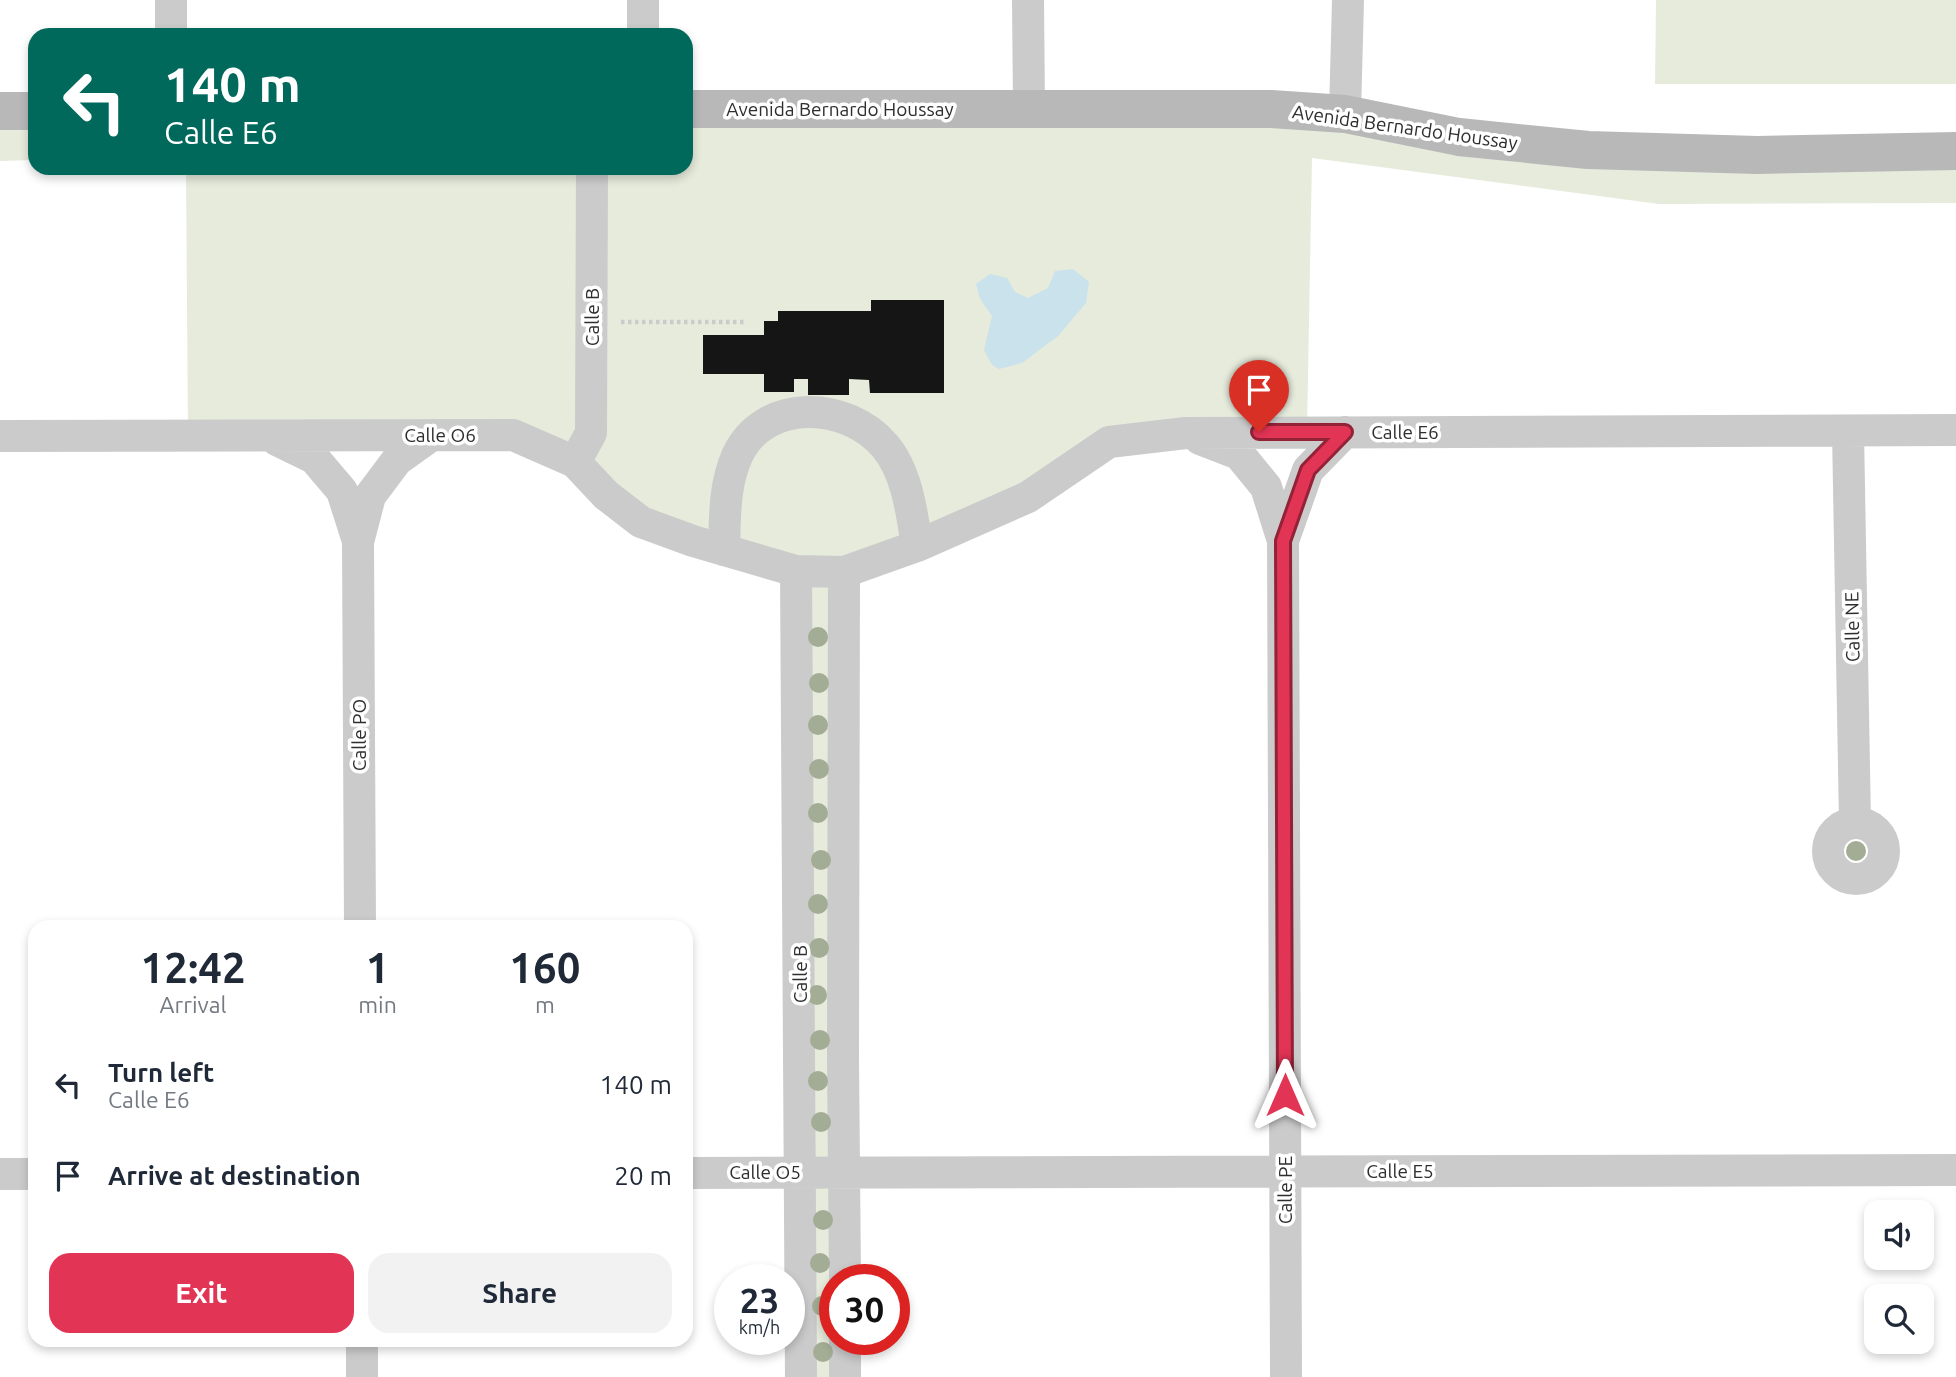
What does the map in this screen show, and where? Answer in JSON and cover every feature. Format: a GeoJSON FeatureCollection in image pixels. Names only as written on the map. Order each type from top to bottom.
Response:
{"type":"FeatureCollection","features":[{"type":"Feature","properties":{"kind":"main road","name":"Avenida Bernardo Houssay"},"geometry":{"type":"LineString","coordinates":[[693,109],[1271,108],[1345,114],[1459,137],[1588,150],[1757,155],[1956,151]]}},
{"type":"Feature","properties":{"kind":"main road"},"geometry":{"type":"LineString","coordinates":[[0,111],[28,111]]}},
{"type":"Feature","properties":{"kind":"street"},"geometry":{"type":"LineString","coordinates":[[171,0],[171,28]]}},
{"type":"Feature","properties":{"kind":"street"},"geometry":{"type":"LineString","coordinates":[[643,0],[643,28]]}},
{"type":"Feature","properties":{"kind":"street"},"geometry":{"type":"LineString","coordinates":[[1028,0],[1029,108]]}},
{"type":"Feature","properties":{"kind":"street"},"geometry":{"type":"LineString","coordinates":[[1345,114],[1348,0]]}},
{"type":"Feature","properties":{"kind":"street","name":"Calle B"},"geometry":{"type":"LineString","coordinates":[[575,462],[592,433],[592,175]]}},
{"type":"Feature","properties":{"kind":"street"},"geometry":{"type":"LineString","coordinates":[[724,550],[728,484],[738,455],[753,432],[777,416],[802,411],[836,416],[861,424],[886,447],[902,479],[912,511],[917,546]]}},
{"type":"Feature","properties":{"kind":"street","name":"Calle NE"},"geometry":{"type":"LineString","coordinates":[[1849,430],[1855,823]]}},
{"type":"Feature","properties":{"kind":"street","name":"Calle E6"},"geometry":{"type":"LineString","coordinates":[[844,572],[917,546],[1028,497],[1109,442],[1186,433],[1956,430]]}},
{"type":"Feature","properties":{"kind":"street","name":"Calle PE"},"geometry":{"type":"LineString","coordinates":[[1283,541],[1308,470],[1345,432]]}},
{"type":"Feature","properties":{"kind":"street","name":"Calle PE"},"geometry":{"type":"LineString","coordinates":[[1186,433],[1239,454],[1266,487],[1283,541],[1286,1377]]}},
{"type":"Feature","properties":{"kind":"street","name":"Calle PO"},"geometry":{"type":"LineString","coordinates":[[268,435],[314,458],[342,491],[358,542]]}},
{"type":"Feature","properties":{"kind":"street","name":"Calle PO"},"geometry":{"type":"LineString","coordinates":[[360,920],[358,542],[370,496],[397,460],[432,435]]}},
{"type":"Feature","properties":{"kind":"street","name":"Calle O6"},"geometry":{"type":"LineString","coordinates":[[0,436],[513,435],[575,462],[606,495],[641,522],[796,571],[844,572]]}},
{"type":"Feature","properties":{"kind":"street","name":"Calle B"},"geometry":{"type":"LineString","coordinates":[[796,571],[802,1377]]}},
{"type":"Feature","properties":{"kind":"street"},"geometry":{"type":"LineString","coordinates":[[844,572],[845,1264]]}},
{"type":"Feature","properties":{"kind":"street","name":"Calle E5"},"geometry":{"type":"LineString","coordinates":[[844,1172],[1956,1170]]}},
{"type":"Feature","properties":{"kind":"street","name":"Calle O5"},"geometry":{"type":"LineString","coordinates":[[693,1172],[844,1172]]}},
{"type":"Feature","properties":{"kind":"street"},"geometry":{"type":"LineString","coordinates":[[0,1174],[28,1174]]}},
{"type":"Feature","properties":{"kind":"street"},"geometry":{"type":"LineString","coordinates":[[362,1347],[362,1377]]}},
{"type":"Feature","properties":{"kind":"street"},"geometry":{"type":"LineString","coordinates":[[845,1355],[845,1377]]}},
{"type":"Feature","properties":{"kind":"path"},"geometry":{"type":"LineString","coordinates":[[592,322],[745,321]]}},
{"type":"Feature","properties":{"kind":"shaded area"},"geometry":{"type":"Polygon","coordinates":[[[1656,0],[1956,0],[1956,84],[1655,84],[1656,0]]]}},
{"type":"Feature","properties":{"kind":"shaded area"},"geometry":{"type":"Polygon","coordinates":[[[1123,108],[1459,137],[1956,151],[1956,203],[1659,204],[1312,158],[1307,432],[1109,442],[844,572],[836,1264],[819,1264],[819,1355],[839,1355],[845,1377],[801,1377],[801,1355],[805,1355],[805,1264],[800,1264],[796,571],[693,541],[513,435],[188,436],[186,175],[693,175],[693,109],[1123,108]]]}},
{"type":"Feature","properties":{"kind":"shaded area"},"geometry":{"type":"Polygon","coordinates":[[[0,111],[28,111],[28,160],[0,161],[0,111]]]}},
{"type":"Feature","properties":{"kind":"water"},"geometry":{"type":"Polygon","coordinates":[[[1073,269],[1089,282],[1086,303],[1058,336],[1022,363],[999,369],[992,365],[984,350],[992,316],[980,299],[976,284],[990,274],[1007,278],[1015,292],[1028,298],[1048,288],[1055,271],[1073,269]]]}},
{"type":"Feature","properties":{"kind":"building"},"geometry":{"type":"Polygon","coordinates":[[[871,300],[944,300],[944,393],[870,393],[869,380],[849,379],[849,395],[808,395],[808,379],[794,379],[794,392],[764,392],[764,374],[703,374],[703,335],[764,335],[764,321],[778,321],[778,311],[871,311],[871,300]]]}},
{"type":"Feature","properties":{"kind":"route"},"geometry":{"type":"LineString","coordinates":[[1259,432],[1345,432],[1308,470],[1283,541],[1285,1095]]}}]}
